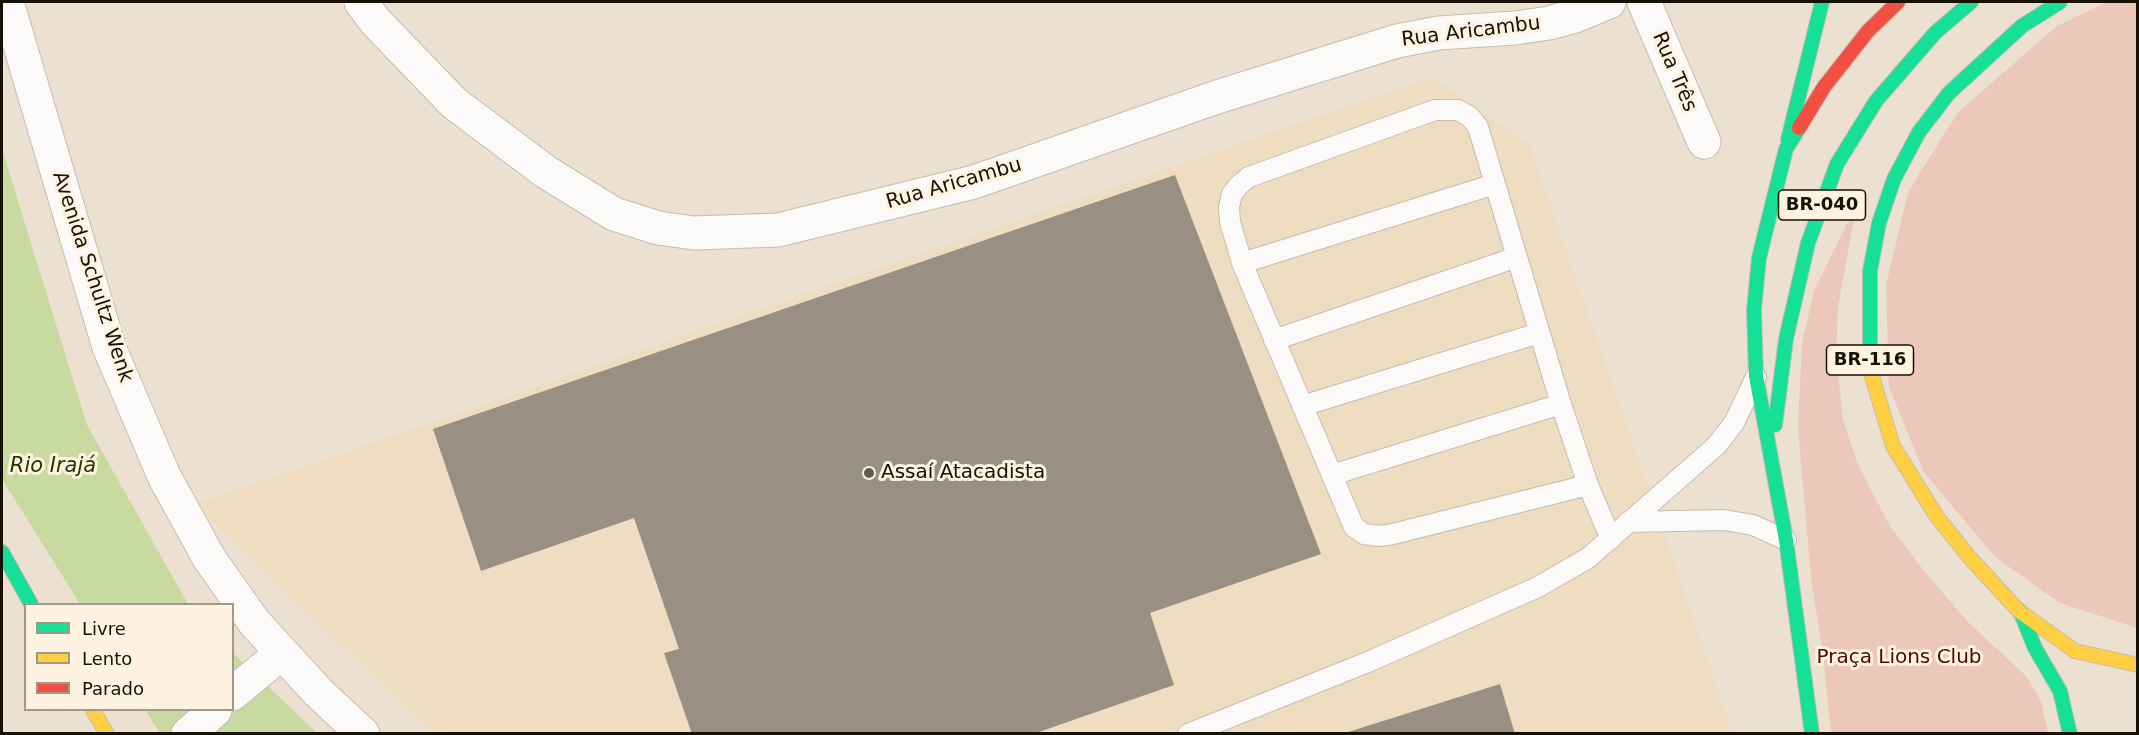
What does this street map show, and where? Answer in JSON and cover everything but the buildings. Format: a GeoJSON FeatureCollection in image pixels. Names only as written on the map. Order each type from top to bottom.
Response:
{"type":"FeatureCollection","features":[{"type":"Feature","properties":{"kind":"main road"},"geometry":{"type":"LineString","coordinates":[[1772,454],[1756,376],[1754,310],[1759,258],[1822,2]]}},
{"type":"Feature","properties":{"kind":"main road"},"geometry":{"type":"LineString","coordinates":[[1786,148],[1824,87],[1868,31],[1898,2]]}},
{"type":"Feature","properties":{"kind":"main road","name":"BR-040"},"geometry":{"type":"LineString","coordinates":[[1812,734],[1772,454],[1786,339],[1808,243],[1837,164],[1876,101],[1935,33],[1971,2]]}},
{"type":"Feature","properties":{"kind":"main road","name":"BR-116"},"geometry":{"type":"LineString","coordinates":[[2060,2],[2022,26],[1949,93],[1919,132],[1894,179],[1880,223],[1870,271],[1870,370],[1893,446],[1937,517],[1971,559],[2019,611],[2075,651],[2138,665]]}},
{"type":"Feature","properties":{"kind":"main road"},"geometry":{"type":"LineString","coordinates":[[2,552],[30,603]]}},
{"type":"Feature","properties":{"kind":"main road"},"geometry":{"type":"LineString","coordinates":[[2019,611],[2035,648],[2060,691],[2070,734]]}},
{"type":"Feature","properties":{"kind":"main road"},"geometry":{"type":"LineString","coordinates":[[94,711],[107,734]]}},
{"type":"Feature","properties":{"kind":"street","name":"Avenida Schultz Wenk"},"geometry":{"type":"LineString","coordinates":[[7,2],[109,347],[164,476],[210,558],[254,622],[270,662],[318,692],[363,734]]}},
{"type":"Feature","properties":{"kind":"street","name":"Rua Aricambu"},"geometry":{"type":"LineString","coordinates":[[361,2],[375,21],[454,103],[546,172],[614,214],[658,228],[694,233],[778,230],[974,183],[1217,97],[1396,41],[1438,33],[1515,28],[1549,23],[1575,16],[1609,2]]}},
{"type":"Feature","properties":{"kind":"street","name":"Rua Três"},"geometry":{"type":"LineString","coordinates":[[1644,2],[1704,142]]}},
{"type":"Feature","properties":{"kind":"street"},"geometry":{"type":"LineString","coordinates":[[234,692],[270,662]]}},
{"type":"Feature","properties":{"kind":"street"},"geometry":{"type":"LineString","coordinates":[[188,734],[214,711]]}},
{"type":"Feature","properties":{"kind":"lane"},"geometry":{"type":"LineString","coordinates":[[1588,485],[1379,536],[1364,534],[1354,527],[1242,263],[1230,222],[1229,207],[1232,194],[1249,177],[1435,110],[1458,110],[1470,117],[1478,127],[1539,333],[1588,485],[1611,538]]}},
{"type":"Feature","properties":{"kind":"lane"},"geometry":{"type":"LineString","coordinates":[[1242,263],[1495,184]]}},
{"type":"Feature","properties":{"kind":"lane"},"geometry":{"type":"LineString","coordinates":[[1274,340],[1517,257]]}},
{"type":"Feature","properties":{"kind":"lane"},"geometry":{"type":"LineString","coordinates":[[1302,406],[1539,333]]}},
{"type":"Feature","properties":{"kind":"lane"},"geometry":{"type":"LineString","coordinates":[[1188,734],[1368,662],[1538,587],[1588,558],[1716,446],[1734,423],[1756,376]]}},
{"type":"Feature","properties":{"kind":"lane"},"geometry":{"type":"LineString","coordinates":[[1332,475],[1561,404]]}},
{"type":"Feature","properties":{"kind":"lane"},"geometry":{"type":"LineString","coordinates":[[1629,522],[1724,520],[1753,525],[1786,540]]}},
{"type":"Feature","properties":{"kind":"shaded area"},"geometry":{"type":"Polygon","coordinates":[[[1432,77],[1530,145],[1733,733],[434,733],[195,504],[1432,77]]]}},
{"type":"Feature","properties":{"kind":"green space"},"geometry":{"type":"Polygon","coordinates":[[[2107,2],[2137,2],[2137,628],[2060,603],[1995,557],[1923,471],[1889,387],[1886,285],[1908,192],[1958,112],[2057,26],[2107,2]]]}},
{"type":"Feature","properties":{"kind":"green space","name":"Praça Lions Club"},"geometry":{"type":"Polygon","coordinates":[[[1857,203],[1838,306],[1836,352],[1843,420],[1858,465],[1890,526],[1925,572],[1967,621],[2026,676],[2041,701],[2048,733],[1831,733],[1823,654],[1811,578],[1798,427],[1802,344],[1814,291],[1857,203]]]}},
{"type":"Feature","properties":{"kind":"water","name":"Rio Irajá"},"geometry":{"type":"Polygon","coordinates":[[[2,149],[87,425],[187,603],[79,603],[2,479],[2,149]]]}},
{"type":"Feature","properties":{"kind":"water"},"geometry":{"type":"Polygon","coordinates":[[[234,654],[317,733],[160,733],[146,711],[234,711],[234,654]]]}},
{"type":"Feature","properties":{"kind":"traffic: fast"},"geometry":{"type":"LineString","coordinates":[[1788,140],[1822,2]]}},
{"type":"Feature","properties":{"kind":"traffic: fast"},"geometry":{"type":"LineString","coordinates":[[1775,425],[1786,339],[1808,243],[1837,164],[1876,101],[1935,33],[1971,2]]}},
{"type":"Feature","properties":{"kind":"traffic: fast"},"geometry":{"type":"LineString","coordinates":[[1870,357],[1870,271],[1879,223],[1894,179],[1919,132],[1949,93],[2022,26],[2060,2]]}},
{"type":"Feature","properties":{"kind":"traffic: fast"},"geometry":{"type":"LineString","coordinates":[[1799,128],[1786,149],[1759,258],[1754,310],[1756,376],[1786,540],[1812,734]]}},
{"type":"Feature","properties":{"kind":"traffic: fast"},"geometry":{"type":"LineString","coordinates":[[2,552],[30,603]]}},
{"type":"Feature","properties":{"kind":"traffic: fast"},"geometry":{"type":"LineString","coordinates":[[2020,611],[2035,648],[2060,691],[2070,734]]}},
{"type":"Feature","properties":{"kind":"traffic: slow"},"geometry":{"type":"LineString","coordinates":[[1870,357],[1870,370],[1893,446],[1937,517],[1971,559],[2019,611],[2075,651],[2138,665]]}},
{"type":"Feature","properties":{"kind":"traffic: slow"},"geometry":{"type":"LineString","coordinates":[[94,711],[107,734]]}},
{"type":"Feature","properties":{"kind":"traffic: jam"},"geometry":{"type":"LineString","coordinates":[[1799,128],[1824,87],[1868,31],[1898,2]]}},
{"type":"Feature","properties":{"kind":"place","name":"Assaí Atacadista"},"geometry":{"type":"Point","coordinates":[869,473]}}]}
